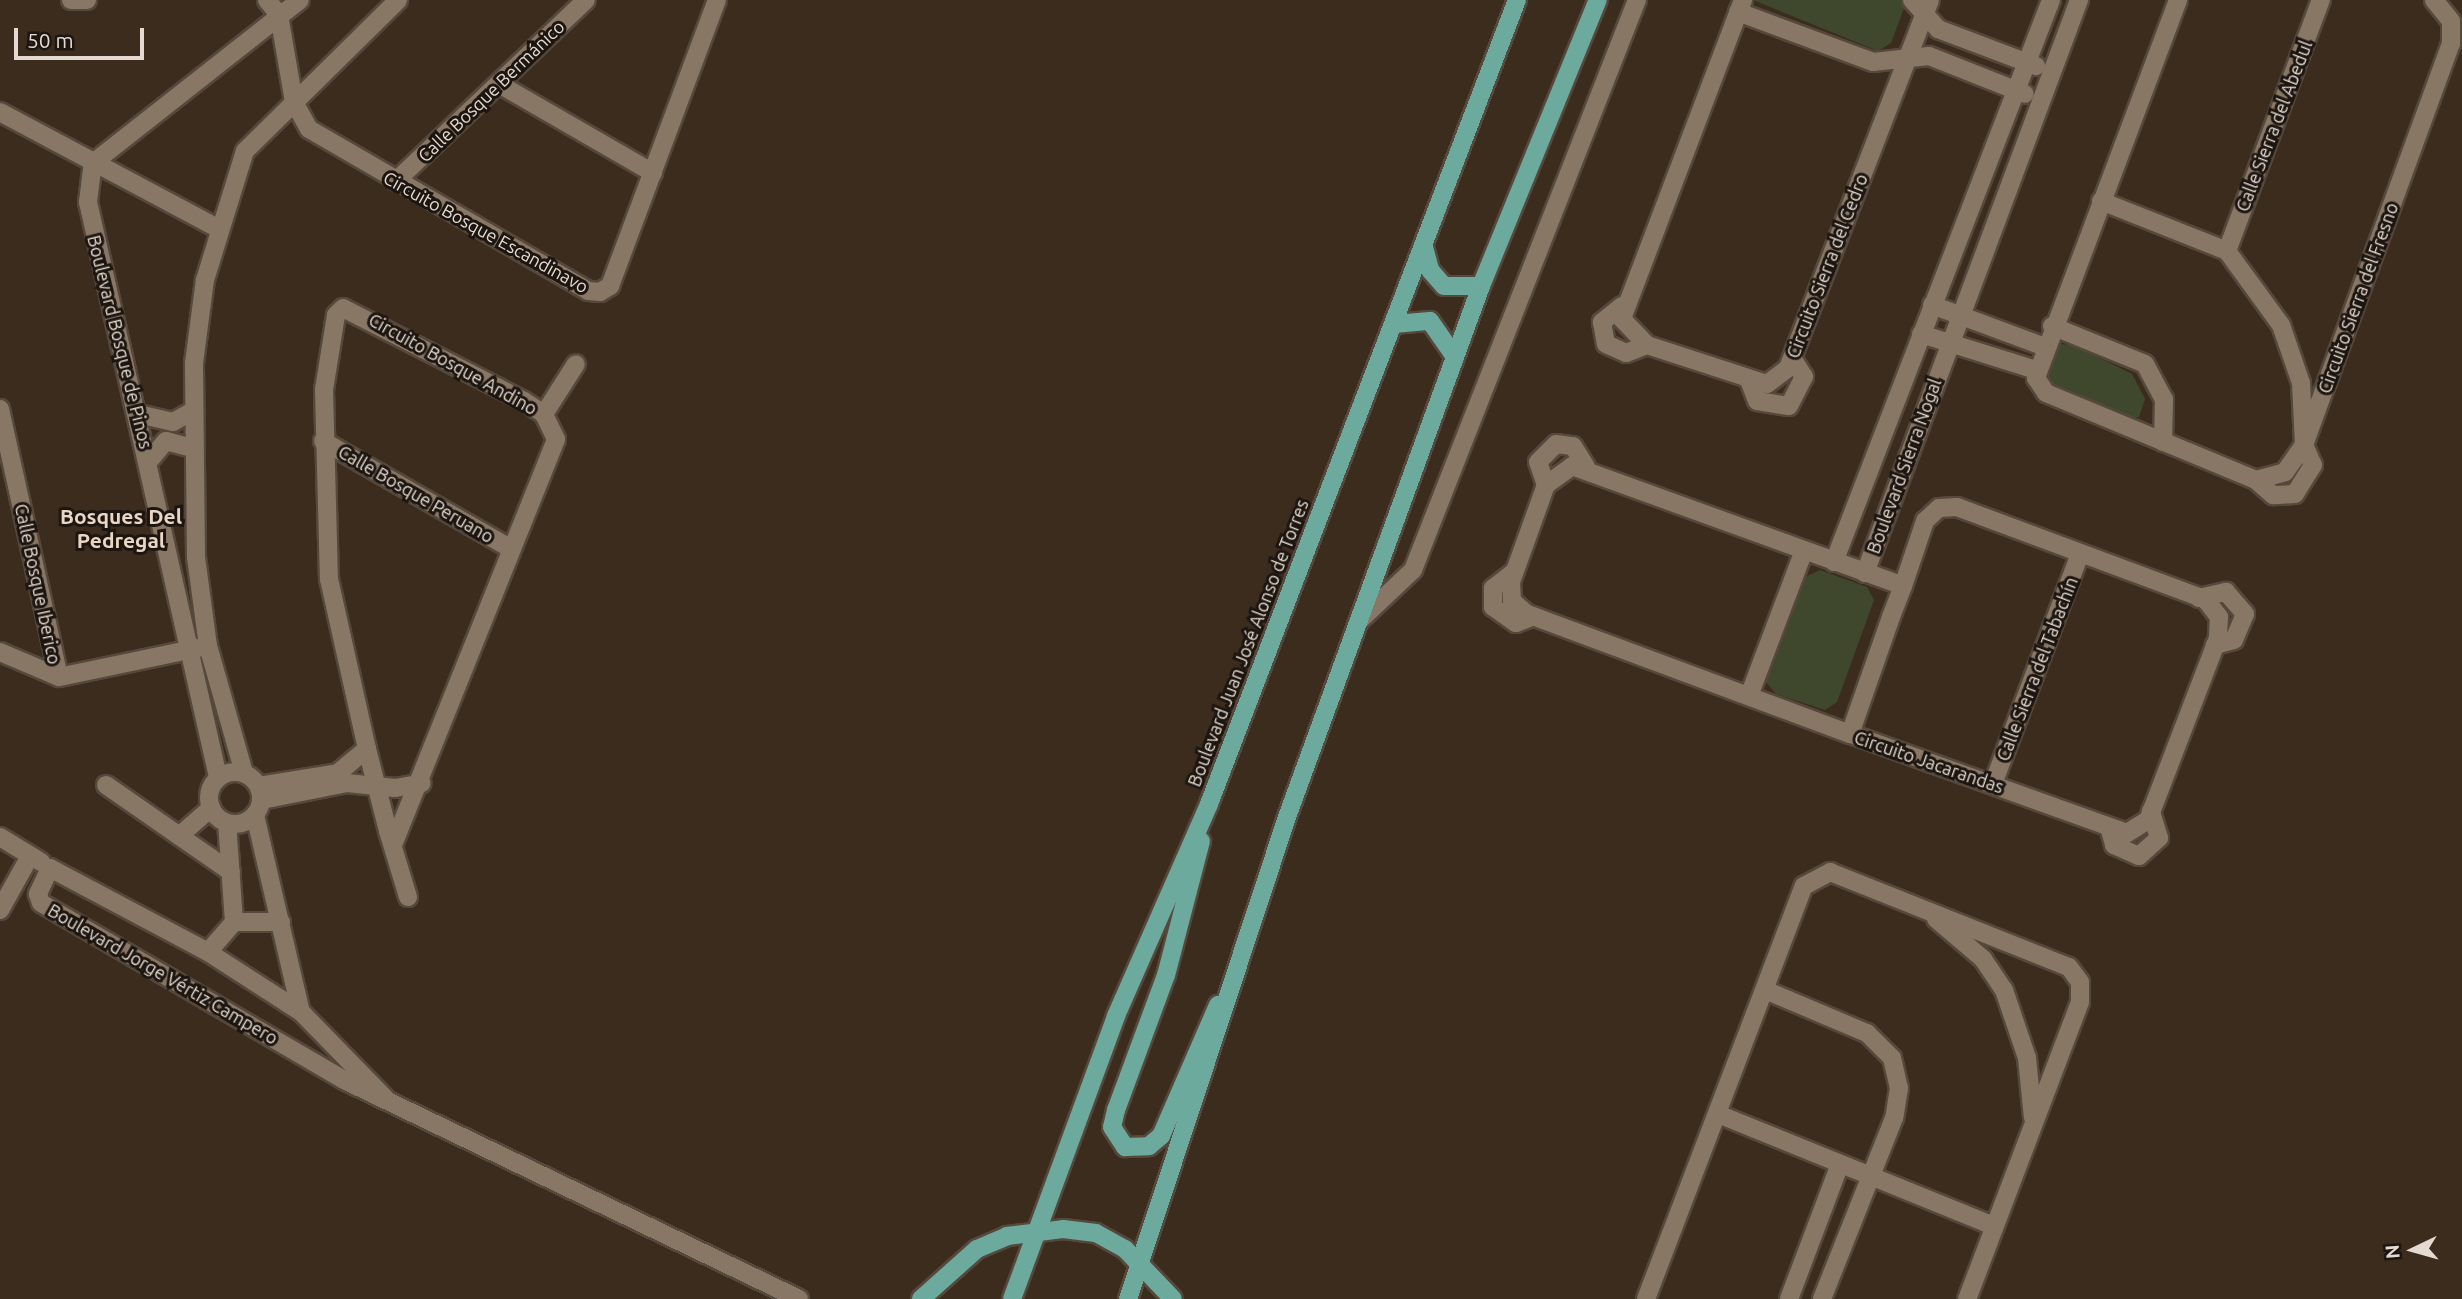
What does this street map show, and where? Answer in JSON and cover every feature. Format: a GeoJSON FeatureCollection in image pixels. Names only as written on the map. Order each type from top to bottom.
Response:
{"type":"FeatureCollection","features":[{"type":"Feature","properties":{"kind":"main road","name":"Boulevard Juan José Alonso de Torres"},"geometry":{"type":"LineString","coordinates":[[1012,1299],[1040,1230],[1116,1016],[1209,804],[1517,0]]}},
{"type":"Feature","properties":{"kind":"main road"},"geometry":{"type":"LineString","coordinates":[[1128,1299],[1358,622],[1481,286],[1598,0]]}},
{"type":"Feature","properties":{"kind":"main road"},"geometry":{"type":"LineString","coordinates":[[1424,247],[1430,270],[1444,286],[1481,286]]}},
{"type":"Feature","properties":{"kind":"main road"},"geometry":{"type":"LineString","coordinates":[[1394,324],[1430,321],[1455,357]]}},
{"type":"Feature","properties":{"kind":"main road"},"geometry":{"type":"LineString","coordinates":[[1209,804],[1185,916],[1116,1110],[1112,1127],[1125,1147],[1149,1146],[1161,1136],[1246,946]]}},
{"type":"Feature","properties":{"kind":"main road"},"geometry":{"type":"LineString","coordinates":[[921,1299],[977,1249],[1040,1230],[1096,1233],[1142,1263],[1172,1299]]}},
{"type":"Feature","properties":{"kind":"street"},"geometry":{"type":"LineString","coordinates":[[71,0],[87,0]]}},
{"type":"Feature","properties":{"kind":"street"},"geometry":{"type":"LineString","coordinates":[[267,0],[279,15],[294,102]]}},
{"type":"Feature","properties":{"kind":"street"},"geometry":{"type":"LineString","coordinates":[[93,163],[300,0]]}},
{"type":"Feature","properties":{"kind":"street"},"geometry":{"type":"LineString","coordinates":[[301,1012],[258,800],[244,773],[208,646],[196,557],[193,411],[205,280],[245,151],[398,0]]}},
{"type":"Feature","properties":{"kind":"street","name":"Calle Bosque Bermánico"},"geometry":{"type":"LineString","coordinates":[[396,181],[586,0]]}},
{"type":"Feature","properties":{"kind":"street","name":"Circuito Bosque Escandinavo"},"geometry":{"type":"LineString","coordinates":[[294,102],[309,129],[588,291],[600,292],[610,286],[717,0]]}},
{"type":"Feature","properties":{"kind":"street"},"geometry":{"type":"LineString","coordinates":[[1358,622],[1413,570],[1637,0]]}},
{"type":"Feature","properties":{"kind":"street"},"geometry":{"type":"LineString","coordinates":[[1912,0],[1927,7],[1938,29],[2050,71]]}},
{"type":"Feature","properties":{"kind":"street","name":"Boulevard Sierra Nogal"},"geometry":{"type":"LineString","coordinates":[[2051,0],[2024,61],[1834,562],[1865,573],[2038,98],[2079,0]]}},
{"type":"Feature","properties":{"kind":"street"},"geometry":{"type":"LineString","coordinates":[[1921,334],[2036,370],[2178,0]]}},
{"type":"Feature","properties":{"kind":"street","name":"Calle Sierra del Abedul"},"geometry":{"type":"LineString","coordinates":[[2227,251],[2321,0]]}},
{"type":"Feature","properties":{"kind":"street","name":"Circuito Sierra del Fresno"},"geometry":{"type":"LineString","coordinates":[[2036,370],[2046,393],[2256,480],[2285,472],[2304,444],[2451,44],[2451,21],[2434,0]]}},
{"type":"Feature","properties":{"kind":"street"},"geometry":{"type":"LineString","coordinates":[[1647,345],[1626,353],[1606,344],[1602,322],[1622,306],[1740,6],[1872,62],[1929,56],[2038,98]]}},
{"type":"Feature","properties":{"kind":"street","name":"Circuito Sierra del Cedro"},"geometry":{"type":"LineString","coordinates":[[1622,306],[1627,329],[1647,345],[1749,380],[1775,382],[1792,358],[1927,7]]}},
{"type":"Feature","properties":{"kind":"street"},"geometry":{"type":"LineString","coordinates":[[499,84],[653,173]]}},
{"type":"Feature","properties":{"kind":"street"},"geometry":{"type":"LineString","coordinates":[[0,112],[219,229]]}},
{"type":"Feature","properties":{"kind":"street","name":"Boulevard Bosque de Pinos"},"geometry":{"type":"LineString","coordinates":[[93,163],[91,221],[149,461],[218,777]]}},
{"type":"Feature","properties":{"kind":"street"},"geometry":{"type":"LineString","coordinates":[[2101,201],[2227,251],[2266,298],[2293,353],[2304,444]]}},
{"type":"Feature","properties":{"kind":"street"},"geometry":{"type":"LineString","coordinates":[[1932,304],[2045,347]]}},
{"type":"Feature","properties":{"kind":"street","name":"Circuito Bosque Andino"},"geometry":{"type":"LineString","coordinates":[[379,787],[367,749],[329,579],[323,441],[324,390],[336,315],[343,308],[544,414],[556,439],[510,548],[422,782],[393,845]]}},
{"type":"Feature","properties":{"kind":"street"},"geometry":{"type":"LineString","coordinates":[[2053,327],[2145,364],[2164,399],[2164,442]]}},
{"type":"Feature","properties":{"kind":"street"},"geometry":{"type":"LineString","coordinates":[[1749,380],[1766,407],[1789,406],[1803,389],[1792,358]]}},
{"type":"Feature","properties":{"kind":"street","name":"Circuito Bosque Andino"},"geometry":{"type":"LineString","coordinates":[[544,414],[576,364]]}},
{"type":"Feature","properties":{"kind":"street","name":"Calle Bosque Iberico"},"geometry":{"type":"LineString","coordinates":[[0,409],[59,677]]}},
{"type":"Feature","properties":{"kind":"street"},"geometry":{"type":"LineString","coordinates":[[138,414],[173,422],[193,411]]}},
{"type":"Feature","properties":{"kind":"street"},"geometry":{"type":"LineString","coordinates":[[149,461],[166,441],[192,449]]}},
{"type":"Feature","properties":{"kind":"street","name":"Calle Bosque Peruano"},"geometry":{"type":"LineString","coordinates":[[323,441],[510,548]]}},
{"type":"Feature","properties":{"kind":"street"},"geometry":{"type":"LineString","coordinates":[[1586,467],[1573,446],[1548,447],[1538,461],[1546,485],[1562,468],[1586,467],[1802,553],[1834,562]]}},
{"type":"Feature","properties":{"kind":"street"},"geometry":{"type":"LineString","coordinates":[[1878,448],[1906,460]]}},
{"type":"Feature","properties":{"kind":"street","name":"Circuito Jacarandas"},"geometry":{"type":"LineString","coordinates":[[1546,485],[1515,571],[1512,601],[1534,616],[2109,827],[2136,831],[2151,811]]}},
{"type":"Feature","properties":{"kind":"street"},"geometry":{"type":"LineString","coordinates":[[1861,491],[1891,502]]}},
{"type":"Feature","properties":{"kind":"street"},"geometry":{"type":"LineString","coordinates":[[1850,734],[1925,521],[1947,506],[2081,554],[2199,598],[2219,618],[2215,645],[2151,811],[2159,838],[2139,856],[2121,852],[2109,827]]}},
{"type":"Feature","properties":{"kind":"street"},"geometry":{"type":"LineString","coordinates":[[1749,696],[1802,553]]}},
{"type":"Feature","properties":{"kind":"street","name":"Calle Sierra del Tabachín"},"geometry":{"type":"LineString","coordinates":[[1993,784],[2081,554]]}},
{"type":"Feature","properties":{"kind":"street"},"geometry":{"type":"LineString","coordinates":[[1865,573],[1903,586]]}},
{"type":"Feature","properties":{"kind":"street"},"geometry":{"type":"LineString","coordinates":[[2199,598],[2227,592],[2245,614],[2234,640],[2215,645]]}},
{"type":"Feature","properties":{"kind":"street"},"geometry":{"type":"LineString","coordinates":[[0,652],[59,677],[208,646]]}},
{"type":"Feature","properties":{"kind":"street"},"geometry":{"type":"LineString","coordinates":[[227,823],[258,800],[338,773],[367,749]]}},
{"type":"Feature","properties":{"kind":"street"},"geometry":{"type":"LineString","coordinates":[[179,836],[211,808],[218,777],[244,773]]}},
{"type":"Feature","properties":{"kind":"street"},"geometry":{"type":"LineString","coordinates":[[258,800],[347,783],[379,787],[422,782]]}},
{"type":"Feature","properties":{"kind":"street"},"geometry":{"type":"LineString","coordinates":[[106,785],[231,872]]}},
{"type":"Feature","properties":{"kind":"street"},"geometry":{"type":"LineString","coordinates":[[379,787],[408,897]]}},
{"type":"Feature","properties":{"kind":"street"},"geometry":{"type":"LineString","coordinates":[[208,952],[234,922],[227,823],[211,808]]}},
{"type":"Feature","properties":{"kind":"street"},"geometry":{"type":"LineString","coordinates":[[0,837],[50,868]]}},
{"type":"Feature","properties":{"kind":"street"},"geometry":{"type":"LineString","coordinates":[[0,910],[30,856]]}},
{"type":"Feature","properties":{"kind":"street","name":"Boulevard Jorge Vértiz Campero"},"geometry":{"type":"LineString","coordinates":[[386,1099],[301,1012],[208,952],[50,868],[37,894],[41,903],[386,1099],[799,1299]]}},
{"type":"Feature","properties":{"kind":"street"},"geometry":{"type":"LineString","coordinates":[[1646,1299],[1804,886],[1816,877],[1830,872],[2069,967],[2080,982],[2080,1002],[1967,1299]]}},
{"type":"Feature","properties":{"kind":"street"},"geometry":{"type":"LineString","coordinates":[[1926,909],[1983,959],[2004,990],[2027,1058],[2034,1120]]}},
{"type":"Feature","properties":{"kind":"street"},"geometry":{"type":"LineString","coordinates":[[234,922],[281,922]]}},
{"type":"Feature","properties":{"kind":"street"},"geometry":{"type":"LineString","coordinates":[[1765,990],[1849,1023],[1892,1058],[1899,1088],[1894,1118],[1869,1175],[1822,1299]]}},
{"type":"Feature","properties":{"kind":"street"},"geometry":{"type":"LineString","coordinates":[[1718,1114],[1994,1226]]}},
{"type":"Feature","properties":{"kind":"street"},"geometry":{"type":"LineString","coordinates":[[1789,1299],[1840,1164]]}},
{"type":"Feature","properties":{"kind":"green space"},"geometry":{"type":"Polygon","coordinates":[[[1753,0],[1901,0],[1904,8],[1891,43],[1878,51],[1753,0]]]}},
{"type":"Feature","properties":{"kind":"green space"},"geometry":{"type":"Polygon","coordinates":[[[2058,344],[2074,345],[2132,374],[2145,399],[2139,417],[2130,419],[2049,388],[2043,379],[2058,344]]]}},
{"type":"Feature","properties":{"kind":"green space"},"geometry":{"type":"Polygon","coordinates":[[[1820,570],[1867,587],[1874,600],[1837,702],[1825,710],[1776,694],[1765,681],[1803,578],[1820,570]]]}},
{"type":"Feature","properties":{"kind":"district","name":"Bosques Del Pedregal"},"geometry":{"type":"Point","coordinates":[121,528]}}]}
